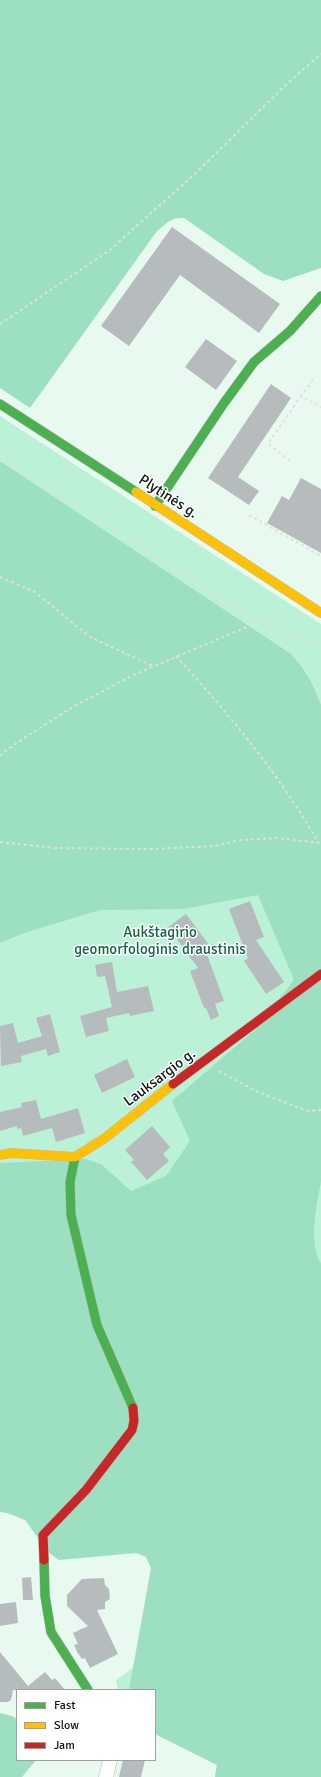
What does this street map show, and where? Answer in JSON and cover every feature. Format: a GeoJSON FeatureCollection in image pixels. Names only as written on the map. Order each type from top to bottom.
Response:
{"type":"FeatureCollection","features":[{"type":"Feature","properties":{"kind":"street"},"geometry":{"type":"LineString","coordinates":[[155,506],[224,403],[254,362],[290,332],[321,296]]}},
{"type":"Feature","properties":{"kind":"street","name":"Plytinės g."},"geometry":{"type":"LineString","coordinates":[[0,404],[321,613]]}},
{"type":"Feature","properties":{"kind":"street","name":"Lauksargio g."},"geometry":{"type":"LineString","coordinates":[[75,1158],[106,1138],[169,1087],[321,974]]}},
{"type":"Feature","properties":{"kind":"street"},"geometry":{"type":"LineString","coordinates":[[0,1155],[11,1153],[75,1158],[70,1182],[71,1215],[97,1325],[134,1409],[132,1430],[86,1490],[43,1535],[44,1574],[51,1632],[87,1689]]}},
{"type":"Feature","properties":{"kind":"street"},"geometry":{"type":"LineString","coordinates":[[106,1777],[110,1761]]}},
{"type":"Feature","properties":{"kind":"path"},"geometry":{"type":"LineString","coordinates":[[0,324],[110,250],[199,170],[292,79],[321,54]]}},
{"type":"Feature","properties":{"kind":"path"},"geometry":{"type":"LineString","coordinates":[[290,461],[268,444],[313,380]]}},
{"type":"Feature","properties":{"kind":"path"},"geometry":{"type":"LineString","coordinates":[[301,396],[321,407]]}},
{"type":"Feature","properties":{"kind":"path"},"geometry":{"type":"LineString","coordinates":[[0,460],[67,500],[258,623],[288,638],[321,644]]}},
{"type":"Feature","properties":{"kind":"path"},"geometry":{"type":"LineString","coordinates":[[249,515],[321,556]]}},
{"type":"Feature","properties":{"kind":"path"},"geometry":{"type":"LineString","coordinates":[[0,577],[35,592],[90,637],[153,666]]}},
{"type":"Feature","properties":{"kind":"path"},"geometry":{"type":"LineString","coordinates":[[0,756],[9,748],[71,708],[131,676],[258,623],[290,608],[299,600]]}},
{"type":"Feature","properties":{"kind":"path"},"geometry":{"type":"LineString","coordinates":[[176,656],[219,704],[271,768],[297,805],[320,842]]}},
{"type":"Feature","properties":{"kind":"path"},"geometry":{"type":"LineString","coordinates":[[0,842],[56,848],[152,849],[215,846],[240,840],[278,838],[320,842]]}},
{"type":"Feature","properties":{"kind":"path"},"geometry":{"type":"LineString","coordinates":[[203,1063],[256,1092],[307,1111],[321,1110]]}},
{"type":"Feature","properties":{"kind":"green space"},"geometry":{"type":"Polygon","coordinates":[[[0,0],[321,0],[321,268],[283,281],[264,274],[184,218],[176,218],[166,223],[157,231],[30,408],[0,388],[0,0]]]}},
{"type":"Feature","properties":{"kind":"green space","name":"Aukštagirio geomorfologinis draustinis"},"geometry":{"type":"Polygon","coordinates":[[[0,416],[321,624],[321,1777],[215,1777],[217,1765],[156,1734],[156,1689],[118,1689],[116,1680],[165,1645],[157,1548],[64,1534],[0,1505],[0,416]]]}},
{"type":"Feature","properties":{"kind":"green space","name":"Aukštagirio geomorfologinis draustinis"},"geometry":{"type":"Polygon","coordinates":[[[0,461],[291,654],[309,678],[321,705],[321,1182],[314,1235],[317,1255],[321,1263],[321,1777],[215,1777],[217,1765],[156,1734],[156,1689],[129,1689],[151,1568],[146,1557],[136,1553],[59,1560],[49,1553],[25,1520],[0,1512],[0,1163],[85,1159],[101,1164],[131,1191],[166,1176],[190,1141],[172,1101],[255,1030],[294,980],[258,895],[183,909],[100,910],[24,933],[0,943],[0,461]]]}},
{"type":"Feature","properties":{"kind":"green space"},"geometry":{"type":"Polygon","coordinates":[[[0,1713],[16,1718],[16,1761],[35,1761],[22,1777],[0,1777],[0,1713]]]}},
{"type":"Feature","properties":{"kind":"building"},"geometry":{"type":"Polygon","coordinates":[[[172,227],[280,304],[259,333],[180,275],[129,346],[101,326],[172,227]]]}},
{"type":"Feature","properties":{"kind":"building"},"geometry":{"type":"Polygon","coordinates":[[[206,339],[237,361],[216,390],[185,367],[206,339]]]}},
{"type":"Feature","properties":{"kind":"building"},"geometry":{"type":"Polygon","coordinates":[[[271,384],[291,398],[238,477],[259,491],[249,505],[208,478],[271,384]]]}},
{"type":"Feature","properties":{"kind":"building"},"geometry":{"type":"Polygon","coordinates":[[[301,478],[321,489],[321,553],[267,523],[282,496],[289,500],[301,478]]]}},
{"type":"Feature","properties":{"kind":"building"},"geometry":{"type":"Polygon","coordinates":[[[250,901],[264,937],[256,940],[284,982],[266,994],[244,961],[248,958],[229,909],[250,901]]]}},
{"type":"Feature","properties":{"kind":"building"},"geometry":{"type":"Polygon","coordinates":[[[186,914],[210,946],[205,949],[224,1001],[215,1004],[219,1016],[211,1020],[206,1008],[204,1008],[190,971],[198,968],[168,927],[186,914]]]}},
{"type":"Feature","properties":{"kind":"building"},"geometry":{"type":"Polygon","coordinates":[[[112,962],[117,992],[148,986],[154,1011],[130,1016],[129,1013],[106,1018],[109,1031],[86,1037],[80,1016],[112,1007],[105,976],[97,977],[95,965],[112,962]]]}},
{"type":"Feature","properties":{"kind":"building"},"geometry":{"type":"Polygon","coordinates":[[[50,1014],[60,1052],[48,1056],[46,1049],[21,1056],[22,1062],[1,1066],[0,1026],[13,1023],[18,1043],[42,1036],[36,1018],[50,1014]]]}},
{"type":"Feature","properties":{"kind":"building"},"geometry":{"type":"Polygon","coordinates":[[[127,1059],[135,1077],[102,1093],[94,1075],[127,1059]]]}},
{"type":"Feature","properties":{"kind":"building"},"geometry":{"type":"Polygon","coordinates":[[[36,1100],[41,1119],[78,1108],[85,1133],[56,1142],[52,1128],[23,1136],[21,1128],[17,1129],[17,1126],[0,1131],[0,1112],[22,1107],[21,1103],[36,1100]]]}},
{"type":"Feature","properties":{"kind":"building"},"geometry":{"type":"Polygon","coordinates":[[[152,1126],[170,1147],[163,1154],[169,1161],[147,1180],[131,1162],[134,1160],[125,1150],[152,1126]]]}},
{"type":"Feature","properties":{"kind":"building"},"geometry":{"type":"Polygon","coordinates":[[[31,1577],[33,1600],[23,1600],[22,1578],[31,1577]]]}},
{"type":"Feature","properties":{"kind":"building"},"geometry":{"type":"Polygon","coordinates":[[[104,1578],[105,1585],[109,1589],[110,1599],[105,1602],[105,1609],[97,1610],[118,1654],[90,1668],[85,1658],[82,1659],[77,1652],[74,1645],[78,1644],[73,1633],[88,1626],[67,1606],[67,1595],[82,1579],[104,1578]]]}},
{"type":"Feature","properties":{"kind":"building"},"geometry":{"type":"Polygon","coordinates":[[[16,1602],[18,1623],[0,1626],[0,1604],[16,1602]]]}},
{"type":"Feature","properties":{"kind":"building"},"geometry":{"type":"Polygon","coordinates":[[[0,1652],[28,1686],[45,1672],[52,1680],[55,1678],[64,1689],[16,1689],[13,1690],[11,1700],[8,1702],[0,1702],[0,1652]]]}},
{"type":"Feature","properties":{"kind":"building"},"geometry":{"type":"Polygon","coordinates":[[[123,1761],[145,1761],[141,1777],[119,1777],[123,1761]]]}},
{"type":"Feature","properties":{"kind":"traffic: fast"},"geometry":{"type":"LineString","coordinates":[[155,506],[224,403],[254,362],[290,331],[321,296]]}},
{"type":"Feature","properties":{"kind":"traffic: fast"},"geometry":{"type":"LineString","coordinates":[[0,404],[136,492]]}},
{"type":"Feature","properties":{"kind":"traffic: fast"},"geometry":{"type":"LineString","coordinates":[[75,1157],[70,1182],[71,1215],[97,1325],[133,1408]]}},
{"type":"Feature","properties":{"kind":"traffic: fast"},"geometry":{"type":"LineString","coordinates":[[44,1560],[45,1596],[51,1632],[87,1689]]}},
{"type":"Feature","properties":{"kind":"traffic: slow"},"geometry":{"type":"LineString","coordinates":[[136,492],[321,613]]}},
{"type":"Feature","properties":{"kind":"traffic: slow"},"geometry":{"type":"LineString","coordinates":[[0,1155],[11,1153],[75,1157],[105,1138],[173,1084]]}},
{"type":"Feature","properties":{"kind":"traffic: jam"},"geometry":{"type":"LineString","coordinates":[[173,1084],[321,974]]}},
{"type":"Feature","properties":{"kind":"traffic: jam"},"geometry":{"type":"LineString","coordinates":[[44,1560],[43,1535],[86,1490],[132,1430],[134,1421],[133,1408]]}}]}
